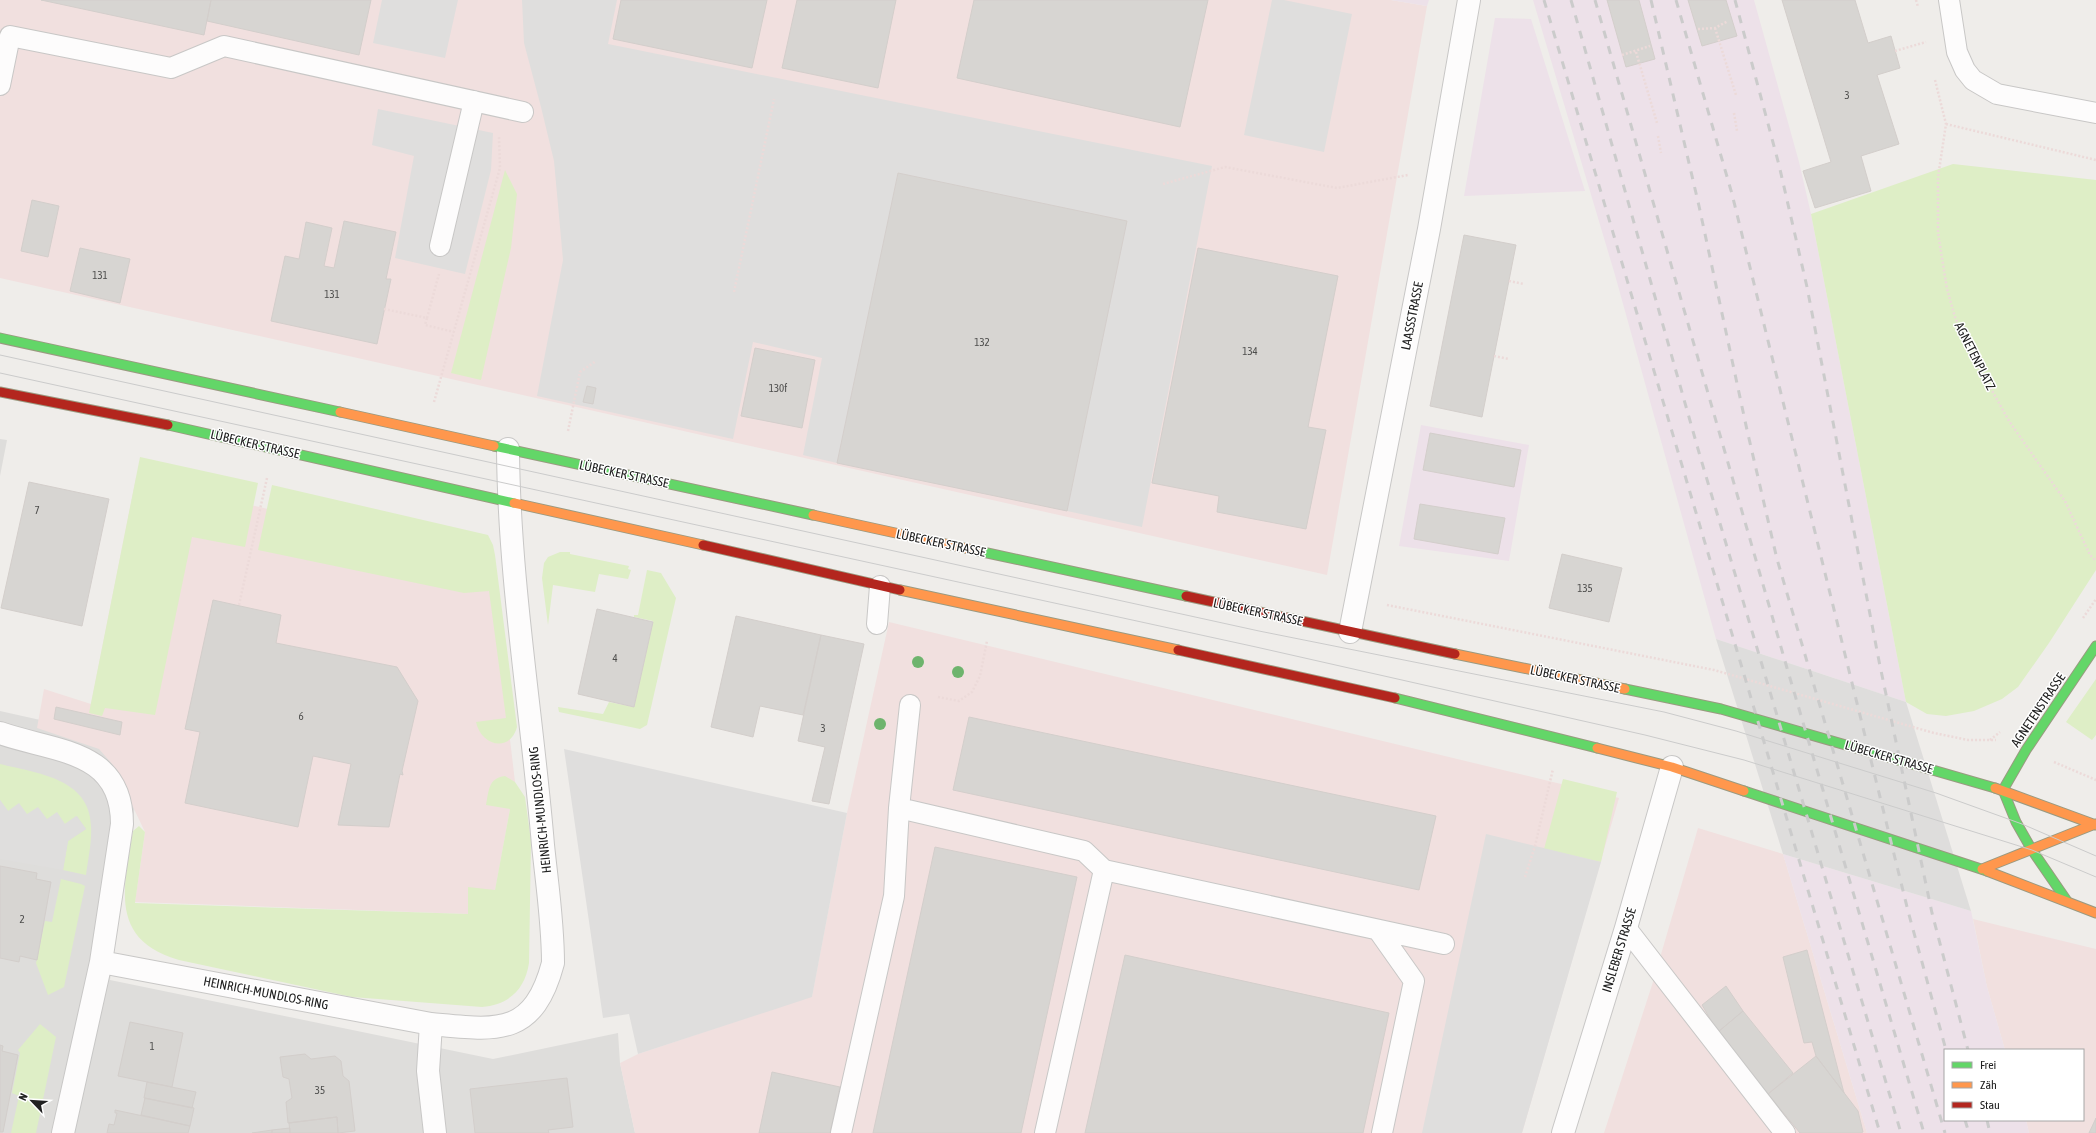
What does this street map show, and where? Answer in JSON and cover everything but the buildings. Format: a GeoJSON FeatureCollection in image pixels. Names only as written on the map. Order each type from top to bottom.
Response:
{"type":"FeatureCollection","features":[{"type":"Feature","properties":{"kind":"main road","name":"LÜBECKER STRASSE"},"geometry":{"type":"LineString","coordinates":[[0,338],[1350,632],[1722,709],[2003,790],[2096,824]]}},
{"type":"Feature","properties":{"kind":"main road","name":"LÜBECKER STRASSE"},"geometry":{"type":"LineString","coordinates":[[0,392],[167,425],[830,573],[880,586],[1341,684],[1672,767],[1982,869],[2096,913]]}},
{"type":"Feature","properties":{"kind":"main road","name":"AGNETENSTRASSE"},"geometry":{"type":"LineString","coordinates":[[2003,790],[2026,750],[2096,646]]}},
{"type":"Feature","properties":{"kind":"main road"},"geometry":{"type":"LineString","coordinates":[[2003,790],[2016,822],[2032,850],[2067,901]]}},
{"type":"Feature","properties":{"kind":"main road"},"geometry":{"type":"LineString","coordinates":[[1982,869],[2096,824]]}},
{"type":"Feature","properties":{"kind":"street","name":"LAASSSTRASSE"},"geometry":{"type":"LineString","coordinates":[[1350,632],[1430,229],[1469,0]]}},
{"type":"Feature","properties":{"kind":"street"},"geometry":{"type":"LineString","coordinates":[[508,449],[509,501]]}},
{"type":"Feature","properties":{"kind":"street","name":"HEINRICH-MUNDLOS-RING"},"geometry":{"type":"LineString","coordinates":[[101,962],[431,1024],[484,1029],[500,1027],[516,1022],[538,1001],[545,988],[553,963],[538,780],[522,648],[509,501]]}},
{"type":"Feature","properties":{"kind":"street"},"geometry":{"type":"LineString","coordinates":[[0,733],[76,754],[98,767],[115,785],[120,798],[122,824],[101,962],[64,1133]]}},
{"type":"Feature","properties":{"kind":"street","name":"INSLEBER STRASSE"},"geometry":{"type":"LineString","coordinates":[[1563,1133],[1626,928],[1672,767]]}},
{"type":"Feature","properties":{"kind":"street"},"geometry":{"type":"LineString","coordinates":[[431,1024],[428,1071],[435,1133]]}},
{"type":"Feature","properties":{"kind":"lane"},"geometry":{"type":"LineString","coordinates":[[1949,0],[1957,52],[1965,70],[1973,80],[1997,94],[2096,113]]}},
{"type":"Feature","properties":{"kind":"lane"},"geometry":{"type":"LineString","coordinates":[[0,85],[10,36],[171,68],[224,46],[523,112]]}},
{"type":"Feature","properties":{"kind":"lane"},"geometry":{"type":"LineString","coordinates":[[440,246],[474,101]]}},
{"type":"Feature","properties":{"kind":"lane"},"geometry":{"type":"LineString","coordinates":[[877,624],[880,586]]}},
{"type":"Feature","properties":{"kind":"lane"},"geometry":{"type":"LineString","coordinates":[[841,1133],[894,896],[899,808],[910,705]]}},
{"type":"Feature","properties":{"kind":"lane"},"geometry":{"type":"LineString","coordinates":[[899,808],[1084,852],[1104,870],[1444,944]]}},
{"type":"Feature","properties":{"kind":"lane"},"geometry":{"type":"LineString","coordinates":[[1045,1133],[1104,870]]}},
{"type":"Feature","properties":{"kind":"lane"},"geometry":{"type":"LineString","coordinates":[[1626,928],[1784,1133]]}},
{"type":"Feature","properties":{"kind":"lane"},"geometry":{"type":"LineString","coordinates":[[1378,930],[1414,981],[1382,1133]]}},
{"type":"Feature","properties":{"kind":"path"},"geometry":{"type":"LineString","coordinates":[[1698,29],[1715,28],[1728,21]]}},
{"type":"Feature","properties":{"kind":"path"},"geometry":{"type":"LineString","coordinates":[[1715,28],[1736,95]]}},
{"type":"Feature","properties":{"kind":"path"},"geometry":{"type":"LineString","coordinates":[[1895,51],[1926,42],[1928,50]]}},
{"type":"Feature","properties":{"kind":"path"},"geometry":{"type":"LineString","coordinates":[[1622,55],[1636,52],[1650,46]]}},
{"type":"Feature","properties":{"kind":"path"},"geometry":{"type":"LineString","coordinates":[[1636,52],[1657,123]]}},
{"type":"Feature","properties":{"kind":"path"},"geometry":{"type":"LineString","coordinates":[[1933,72],[1946,124],[2096,160]]}},
{"type":"Feature","properties":{"kind":"path"},"geometry":{"type":"LineString","coordinates":[[734,292],[774,99]]}},
{"type":"Feature","properties":{"kind":"path"},"geometry":{"type":"LineString","coordinates":[[432,408],[500,168],[497,106]]}},
{"type":"Feature","properties":{"kind":"path"},"geometry":{"type":"LineString","coordinates":[[1734,113],[1737,131]]}},
{"type":"Feature","properties":{"kind":"path","name":"AGNETENPLATZ"},"geometry":{"type":"LineString","coordinates":[[1946,124],[1938,178],[1938,233],[1947,289],[1955,317],[1966,344],[2009,421],[2065,501],[2090,555],[2096,561]]}},
{"type":"Feature","properties":{"kind":"path"},"geometry":{"type":"LineString","coordinates":[[1658,136],[1661,153]]}},
{"type":"Feature","properties":{"kind":"path"},"geometry":{"type":"LineString","coordinates":[[1163,184],[1225,167],[1337,188],[1408,174]]}},
{"type":"Feature","properties":{"kind":"path"},"geometry":{"type":"LineString","coordinates":[[1509,281],[1524,284]]}},
{"type":"Feature","properties":{"kind":"path"},"geometry":{"type":"LineString","coordinates":[[384,309],[426,318],[425,325],[454,332]]}},
{"type":"Feature","properties":{"kind":"path"},"geometry":{"type":"LineString","coordinates":[[1494,356],[1509,359]]}},
{"type":"Feature","properties":{"kind":"path"},"geometry":{"type":"LineString","coordinates":[[566,438],[580,372],[596,361]]}},
{"type":"Feature","properties":{"kind":"path"},"geometry":{"type":"LineString","coordinates":[[239,605],[268,471]]}},
{"type":"Feature","properties":{"kind":"path"},"geometry":{"type":"LineString","coordinates":[[910,705],[913,692],[959,701],[972,692],[980,676],[987,638]]}},
{"type":"Feature","properties":{"kind":"path"},"geometry":{"type":"LineString","coordinates":[[1525,877],[1535,846],[1554,764]]}},
{"type":"Feature","properties":{"kind":"shaded area"},"geometry":{"type":"Polygon","coordinates":[[[0,0],[1391,0],[1427,6],[1327,575],[0,278],[0,0]]]}},
{"type":"Feature","properties":{"kind":"shaded area"},"geometry":{"type":"Polygon","coordinates":[[[382,0],[458,0],[445,58],[373,43],[382,0]]]}},
{"type":"Feature","properties":{"kind":"shaded area"},"geometry":{"type":"Polygon","coordinates":[[[522,0],[617,0],[608,44],[1212,166],[1142,527],[1067,511],[1127,221],[898,173],[837,463],[803,455],[822,358],[753,342],[733,439],[537,396],[563,260],[554,161],[524,43],[522,0]]]}},
{"type":"Feature","properties":{"kind":"shaded area"},"geometry":{"type":"Polygon","coordinates":[[[1272,0],[1284,0],[1352,14],[1324,152],[1244,135],[1272,0]]]}},
{"type":"Feature","properties":{"kind":"shaded area"},"geometry":{"type":"Polygon","coordinates":[[[1391,0],[1429,0],[1427,6],[1391,0]]]}},
{"type":"Feature","properties":{"kind":"shaded area"},"geometry":{"type":"Polygon","coordinates":[[[1533,0],[1754,0],[1799,162],[1811,214],[1906,702],[1716,639],[1615,275],[1533,0]]]}},
{"type":"Feature","properties":{"kind":"shaded area"},"geometry":{"type":"Polygon","coordinates":[[[1495,18],[1531,19],[1585,191],[1464,196],[1495,18]]]}},
{"type":"Feature","properties":{"kind":"shaded area"},"geometry":{"type":"Polygon","coordinates":[[[378,109],[493,133],[491,170],[465,274],[395,258],[414,156],[372,145],[378,109]]]}},
{"type":"Feature","properties":{"kind":"shaded area"},"geometry":{"type":"Polygon","coordinates":[[[1421,425],[1529,445],[1509,561],[1399,546],[1421,425]]]}},
{"type":"Feature","properties":{"kind":"shaded area"},"geometry":{"type":"Polygon","coordinates":[[[0,439],[7,440],[0,476],[0,439]]]}},
{"type":"Feature","properties":{"kind":"shaded area"},"geometry":{"type":"Polygon","coordinates":[[[136,478],[489,561],[515,782],[495,891],[468,914],[135,902],[145,832],[113,765],[99,749],[37,728],[44,689],[91,704],[136,478]]]}},
{"type":"Feature","properties":{"kind":"shaded area"},"geometry":{"type":"Polygon","coordinates":[[[889,622],[1619,798],[1522,1133],[635,1133],[620,1063],[638,1054],[812,996],[847,813],[889,622]]]}},
{"type":"Feature","properties":{"kind":"shaded area"},"geometry":{"type":"Polygon","coordinates":[[[0,711],[103,734],[137,791],[110,980],[493,1059],[618,1033],[620,1063],[635,1133],[0,1133],[0,711]]]}},
{"type":"Feature","properties":{"kind":"shaded area"},"geometry":{"type":"Polygon","coordinates":[[[564,749],[847,813],[812,997],[638,1054],[629,1014],[603,1018],[564,749]]]}},
{"type":"Feature","properties":{"kind":"shaded area"},"geometry":{"type":"Polygon","coordinates":[[[0,800],[8,811],[19,803],[27,814],[38,807],[47,819],[57,812],[65,824],[76,816],[86,829],[68,841],[63,870],[0,859],[0,800]]]}},
{"type":"Feature","properties":{"kind":"shaded area"},"geometry":{"type":"Polygon","coordinates":[[[1698,828],[1783,854],[1867,1133],[1604,1133],[1652,985],[1698,828]]]}},
{"type":"Feature","properties":{"kind":"shaded area"},"geometry":{"type":"Polygon","coordinates":[[[1486,834],[1601,862],[1522,1133],[1422,1133],[1486,834]]]}},
{"type":"Feature","properties":{"kind":"shaded area"},"geometry":{"type":"Polygon","coordinates":[[[1783,854],[1971,911],[1987,987],[2005,1049],[1944,1049],[1944,1121],[2026,1121],[2029,1133],[1867,1133],[1783,854]]]}},
{"type":"Feature","properties":{"kind":"shaded area"},"geometry":{"type":"Polygon","coordinates":[[[1973,919],[2096,949],[2096,1133],[2029,1133],[2026,1121],[2084,1121],[2084,1049],[2005,1049],[1987,987],[1973,919]]]}},
{"type":"Feature","properties":{"kind":"green space"},"geometry":{"type":"Polygon","coordinates":[[[1953,164],[2096,180],[2096,570],[2049,643],[2018,687],[2002,699],[1974,711],[1946,716],[1927,714],[1906,702],[1811,214],[1953,164]]]}},
{"type":"Feature","properties":{"kind":"green space"},"geometry":{"type":"Polygon","coordinates":[[[505,170],[517,194],[511,248],[481,380],[451,373],[505,170]]]}},
{"type":"Feature","properties":{"kind":"green space"},"geometry":{"type":"Polygon","coordinates":[[[140,457],[258,483],[245,547],[192,537],[155,715],[105,708],[102,716],[89,713],[140,457]]]}},
{"type":"Feature","properties":{"kind":"green space"},"geometry":{"type":"Polygon","coordinates":[[[272,485],[488,535],[493,545],[495,555],[517,727],[508,741],[496,743],[489,741],[479,730],[476,722],[506,718],[489,591],[464,593],[258,550],[272,485]]]}},
{"type":"Feature","properties":{"kind":"green space"},"geometry":{"type":"Polygon","coordinates":[[[560,552],[570,552],[570,554],[629,566],[628,569],[631,570],[628,579],[599,574],[595,592],[553,585],[548,625],[542,578],[544,563],[548,557],[560,552]]]}},
{"type":"Feature","properties":{"kind":"green space"},"geometry":{"type":"Polygon","coordinates":[[[647,570],[661,573],[676,598],[647,725],[640,729],[559,712],[558,707],[603,714],[609,702],[634,707],[653,621],[634,617],[634,615],[638,615],[647,570]]]}},
{"type":"Feature","properties":{"kind":"green space"},"geometry":{"type":"Polygon","coordinates":[[[2096,679],[2096,735],[2092,740],[2066,722],[2096,679]]]}},
{"type":"Feature","properties":{"kind":"green space"},"geometry":{"type":"Polygon","coordinates":[[[0,764],[59,780],[81,797],[88,810],[91,826],[86,875],[63,870],[68,841],[86,829],[77,816],[65,824],[8,811],[0,800],[0,764]]]}},
{"type":"Feature","properties":{"kind":"green space"},"geometry":{"type":"Polygon","coordinates":[[[505,776],[515,782],[525,797],[531,841],[529,963],[524,981],[519,988],[514,994],[500,1003],[482,1007],[352,997],[179,960],[156,951],[141,939],[131,925],[126,909],[126,872],[133,831],[139,826],[145,832],[135,903],[468,914],[468,887],[495,890],[510,809],[486,805],[492,782],[499,777],[505,776]]]}},
{"type":"Feature","properties":{"kind":"green space"},"geometry":{"type":"Polygon","coordinates":[[[1563,779],[1617,792],[1601,862],[1544,849],[1563,779]]]}},
{"type":"Feature","properties":{"kind":"green space"},"geometry":{"type":"Polygon","coordinates":[[[61,879],[85,886],[64,987],[48,995],[36,963],[45,921],[52,922],[61,879]]]}},
{"type":"Feature","properties":{"kind":"green space"},"geometry":{"type":"Polygon","coordinates":[[[40,1024],[56,1037],[36,1133],[11,1133],[19,1096],[12,1093],[20,1053],[18,1050],[40,1024]]]}},
{"type":"Feature","properties":{"kind":"pier"},"geometry":{"type":"Polygon","coordinates":[[[1716,639],[1906,702],[1971,911],[1783,854],[1716,639]]]}},
{"type":"Feature","properties":{"kind":"tram line"},"geometry":{"type":"LineString","coordinates":[[0,355],[1259,631],[1664,712],[1736,731],[1936,793],[2022,824],[2096,856]]}},
{"type":"Feature","properties":{"kind":"tram line"},"geometry":{"type":"LineString","coordinates":[[0,373],[1256,647],[1645,735],[1744,760],[2032,850],[2096,877]]}},
{"type":"Feature","properties":{"kind":"railway"},"geometry":{"type":"LineString","coordinates":[[1544,0],[1880,1133]]}},
{"type":"Feature","properties":{"kind":"railway"},"geometry":{"type":"LineString","coordinates":[[1571,0],[1700,456],[1901,1133]]}},
{"type":"Feature","properties":{"kind":"railway"},"geometry":{"type":"LineString","coordinates":[[1595,0],[1787,668],[1924,1133]]}},
{"type":"Feature","properties":{"kind":"railway"},"geometry":{"type":"LineString","coordinates":[[1651,0],[1699,206],[1747,430],[1777,559],[1945,1133]]}},
{"type":"Feature","properties":{"kind":"railway"},"geometry":{"type":"LineString","coordinates":[[1676,0],[1732,194],[1908,911],[1946,1049]]}},
{"type":"Feature","properties":{"kind":"railway"},"geometry":{"type":"LineString","coordinates":[[1735,0],[1779,165],[1807,287],[1879,661],[1932,913],[1968,1049]]}},
{"type":"Feature","properties":{"kind":"railway"},"geometry":{"type":"LineString","coordinates":[[1965,1121],[1969,1133]]}},
{"type":"Feature","properties":{"kind":"railway"},"geometry":{"type":"LineString","coordinates":[[1987,1121],[1990,1133]]}},
{"type":"Feature","properties":{"kind":"traffic: fast"},"geometry":{"type":"LineString","coordinates":[[0,338],[340,412]]}},
{"type":"Feature","properties":{"kind":"traffic: fast"},"geometry":{"type":"LineString","coordinates":[[168,425],[514,503]]}},
{"type":"Feature","properties":{"kind":"traffic: fast"},"geometry":{"type":"LineString","coordinates":[[494,446],[813,515]]}},
{"type":"Feature","properties":{"kind":"traffic: fast"},"geometry":{"type":"LineString","coordinates":[[978,551],[1186,596]]}},
{"type":"Feature","properties":{"kind":"traffic: fast"},"geometry":{"type":"LineString","coordinates":[[2003,790],[2026,750],[2096,646]]}},
{"type":"Feature","properties":{"kind":"traffic: fast"},"geometry":{"type":"LineString","coordinates":[[1625,689],[1721,709],[1995,788]]}},
{"type":"Feature","properties":{"kind":"traffic: fast"},"geometry":{"type":"LineString","coordinates":[[1395,698],[1597,748]]}},
{"type":"Feature","properties":{"kind":"traffic: fast"},"geometry":{"type":"LineString","coordinates":[[2003,790],[2016,822],[2032,850],[2067,901]]}},
{"type":"Feature","properties":{"kind":"traffic: fast"},"geometry":{"type":"LineString","coordinates":[[1744,791],[1987,871]]}},
{"type":"Feature","properties":{"kind":"traffic: slow"},"geometry":{"type":"LineString","coordinates":[[340,412],[494,446]]}},
{"type":"Feature","properties":{"kind":"traffic: slow"},"geometry":{"type":"LineString","coordinates":[[514,503],[703,545]]}},
{"type":"Feature","properties":{"kind":"traffic: slow"},"geometry":{"type":"LineString","coordinates":[[813,515],[978,551]]}},
{"type":"Feature","properties":{"kind":"traffic: slow"},"geometry":{"type":"LineString","coordinates":[[900,590],[1178,650]]}},
{"type":"Feature","properties":{"kind":"traffic: slow"},"geometry":{"type":"LineString","coordinates":[[1455,654],[1625,689]]}},
{"type":"Feature","properties":{"kind":"traffic: slow"},"geometry":{"type":"LineString","coordinates":[[1597,748],[1672,767],[1744,791]]}},
{"type":"Feature","properties":{"kind":"traffic: slow"},"geometry":{"type":"LineString","coordinates":[[1995,788],[2096,825]]}},
{"type":"Feature","properties":{"kind":"traffic: slow"},"geometry":{"type":"LineString","coordinates":[[1982,869],[2095,824]]}},
{"type":"Feature","properties":{"kind":"traffic: slow"},"geometry":{"type":"LineString","coordinates":[[1987,871],[2096,913]]}},
{"type":"Feature","properties":{"kind":"traffic: jam"},"geometry":{"type":"LineString","coordinates":[[0,392],[168,425]]}},
{"type":"Feature","properties":{"kind":"traffic: jam"},"geometry":{"type":"LineString","coordinates":[[703,545],[900,590]]}},
{"type":"Feature","properties":{"kind":"traffic: jam"},"geometry":{"type":"LineString","coordinates":[[1186,596],[1455,654]]}},
{"type":"Feature","properties":{"kind":"traffic: jam"},"geometry":{"type":"LineString","coordinates":[[1178,650],[1395,698]]}}]}
